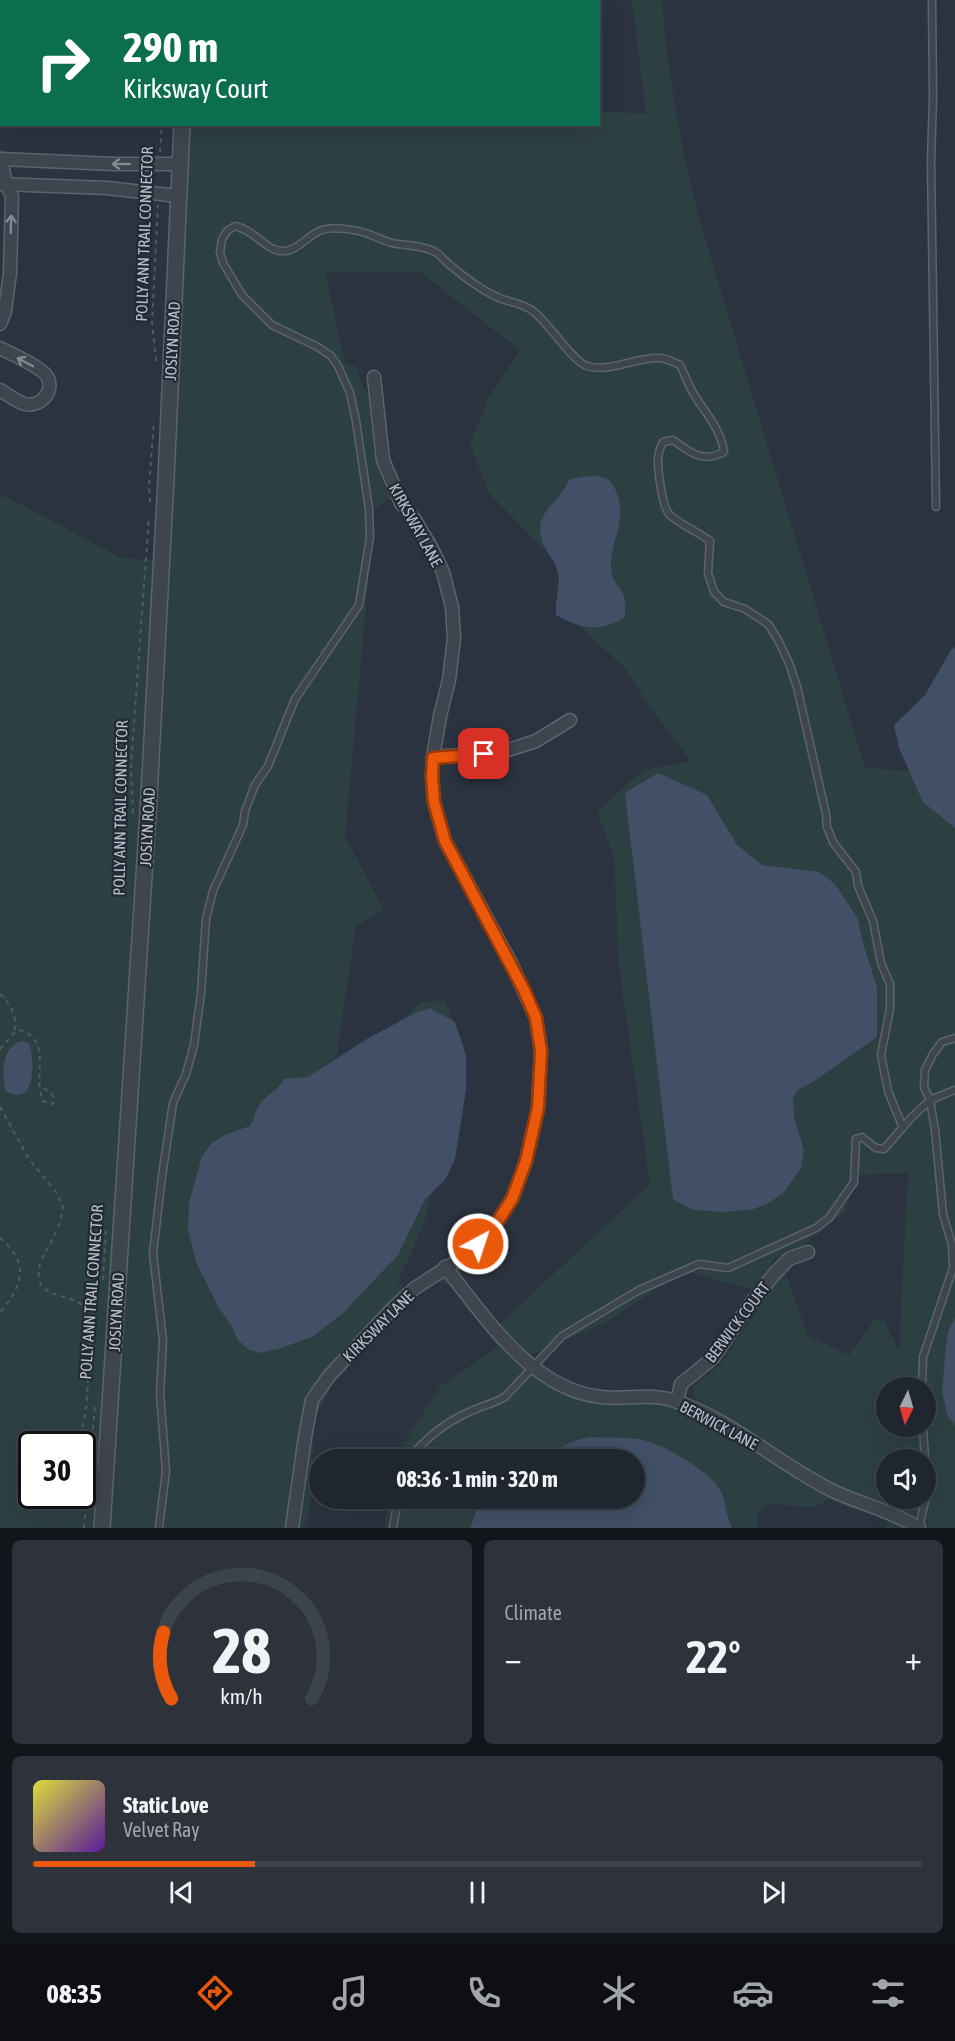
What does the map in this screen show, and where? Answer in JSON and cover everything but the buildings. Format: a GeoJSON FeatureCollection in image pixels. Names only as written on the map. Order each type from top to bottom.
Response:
{"type":"FeatureCollection","features":[{"type":"Feature","properties":{"kind":"street","name":"JOSLYN ROAD"},"geometry":{"type":"LineString","coordinates":[[102,1528],[148,814],[182,126]]}},
{"type":"Feature","properties":{"kind":"street"},"geometry":{"type":"LineString","coordinates":[[0,324],[5,311],[10,273],[12,196],[3,184],[0,160],[180,164]]}},
{"type":"Feature","properties":{"kind":"street"},"geometry":{"type":"LineString","coordinates":[[3,184],[107,188],[178,196]]}},
{"type":"Feature","properties":{"kind":"street"},"geometry":{"type":"LineString","coordinates":[[0,348],[42,370],[48,378],[49,390],[45,398],[37,404],[24,404],[0,390]]}},
{"type":"Feature","properties":{"kind":"street","name":"KIRKSWAY LANE"},"geometry":{"type":"LineString","coordinates":[[292,1528],[312,1400],[329,1376],[376,1324],[415,1288],[468,1254],[489,1235],[512,1199],[526,1161],[538,1108],[541,1051],[536,1018],[524,990],[445,841],[434,802],[433,758],[449,680],[454,638],[452,608],[443,572],[415,520],[402,503],[383,460],[374,377]]}},
{"type":"Feature","properties":{"kind":"street"},"geometry":{"type":"LineString","coordinates":[[433,758],[502,752],[536,741],[570,720]]}},
{"type":"Feature","properties":{"kind":"street","name":"BERWICK COURT"},"geometry":{"type":"LineString","coordinates":[[677,1402],[681,1384],[713,1358],[775,1273],[789,1259],[808,1252]]}},
{"type":"Feature","properties":{"kind":"street","name":"BERWICK LANE"},"geometry":{"type":"LineString","coordinates":[[445,1267],[503,1337],[533,1366],[570,1390],[602,1397],[651,1396],[677,1402],[704,1413],[830,1489],[900,1517],[919,1528]]}},
{"type":"Feature","properties":{"kind":"lane"},"geometry":{"type":"LineString","coordinates":[[932,0],[931,160],[936,507]]}},
{"type":"Feature","properties":{"kind":"lane"},"geometry":{"type":"LineString","coordinates":[[159,1528],[166,1471],[160,1393],[163,1341],[153,1252],[173,1103],[186,1074],[194,1045],[201,993],[206,919],[213,891],[243,825],[245,811],[255,785],[268,766],[295,699],[360,605],[370,537],[369,509],[350,393],[331,356],[318,347],[272,325],[242,295],[223,263],[220,252],[222,239],[227,231],[235,226],[245,228],[269,247],[278,251],[295,248],[321,230],[334,229],[372,235],[378,240],[437,253],[465,278],[495,297],[532,309],[581,364],[589,367],[602,367],[661,358],[680,365],[693,393],[723,440],[724,452],[714,458],[705,458],[692,453],[673,440],[663,442],[658,461],[664,504],[667,513],[683,526],[698,532],[710,541],[708,573],[714,592],[724,602],[745,609],[768,624],[792,671],[802,706],[827,827],[833,842],[856,872],[858,886],[873,921],[881,963],[890,984],[890,1009],[881,1055],[888,1091],[903,1128]]}},
{"type":"Feature","properties":{"kind":"lane"},"geometry":{"type":"LineString","coordinates":[[922,1377],[923,1357],[953,1268],[952,1245],[943,1214],[935,1130],[930,1100],[924,1087],[926,1070],[933,1054],[942,1042],[955,1038]]}},
{"type":"Feature","properties":{"kind":"lane"},"geometry":{"type":"LineString","coordinates":[[417,1449],[460,1416],[505,1397],[561,1336],[651,1284],[668,1279],[699,1264],[728,1268],[816,1228],[829,1218],[854,1182],[856,1139],[862,1137],[876,1148],[884,1149],[930,1100],[955,1090]]}},
{"type":"Feature","properties":{"kind":"lane"},"geometry":{"type":"LineString","coordinates":[[919,1528],[927,1493],[924,1437]]}},
{"type":"Feature","properties":{"kind":"lane"},"geometry":{"type":"LineString","coordinates":[[393,1528],[396,1509]]}},
{"type":"Feature","properties":{"kind":"path","name":"POLLY ANN TRAIL CONNECTOR"},"geometry":{"type":"LineString","coordinates":[[160,163],[162,126]]}},
{"type":"Feature","properties":{"kind":"path","name":"POLLY ANN TRAIL CONNECTOR"},"geometry":{"type":"LineString","coordinates":[[157,368],[152,322],[158,194]]}},
{"type":"Feature","properties":{"kind":"path"},"geometry":{"type":"LineString","coordinates":[[150,503],[154,416]]}},
{"type":"Feature","properties":{"kind":"path","name":"POLLY ANN TRAIL CONNECTOR"},"geometry":{"type":"LineString","coordinates":[[134,820],[131,766],[149,515]]}},
{"type":"Feature","properties":{"kind":"path"},"geometry":{"type":"LineString","coordinates":[[0,994],[12,1010],[21,1030],[30,1034],[37,1041],[40,1053],[38,1084],[43,1101],[53,1104],[54,1099],[51,1094],[38,1084]]}},
{"type":"Feature","properties":{"kind":"path"},"geometry":{"type":"LineString","coordinates":[[14,1033],[16,1023]]}},
{"type":"Feature","properties":{"kind":"path"},"geometry":{"type":"LineString","coordinates":[[0,1049],[14,1033],[21,1030]]}},
{"type":"Feature","properties":{"kind":"path"},"geometry":{"type":"LineString","coordinates":[[0,1107],[29,1159],[56,1192],[63,1206],[58,1230],[43,1255],[39,1268],[39,1280],[42,1288],[75,1301],[84,1307],[90,1317],[86,1403],[81,1431]]}},
{"type":"Feature","properties":{"kind":"path","name":"POLLY ANN TRAIL CONNECTOR"},"geometry":{"type":"LineString","coordinates":[[103,1282],[107,1226]]}},
{"type":"Feature","properties":{"kind":"path"},"geometry":{"type":"LineString","coordinates":[[0,1238],[14,1252],[21,1272],[20,1282],[0,1312]]}},
{"type":"Feature","properties":{"kind":"path","name":"POLLY ANN TRAIL CONNECTOR"},"geometry":{"type":"LineString","coordinates":[[84,1528],[95,1405]]}},
{"type":"Feature","properties":{"kind":"shaded area"},"geometry":{"type":"Polygon","coordinates":[[[632,0],[662,0],[676,112],[700,222],[865,768],[949,773],[955,666],[955,1528],[887,1528],[888,1515],[855,1510],[828,1499],[815,1507],[767,1504],[757,1515],[757,1528],[385,1528],[388,1509],[645,1509],[645,1449],[400,1449],[441,1386],[498,1347],[449,1285],[440,1282],[434,1283],[398,1312],[334,1382],[314,1420],[313,1449],[309,1449],[309,1509],[303,1528],[0,1528],[0,498],[5,496],[121,558],[168,561],[189,126],[600,126],[600,111],[646,114],[632,0]],[[325,272],[345,363],[357,367],[360,379],[373,405],[376,463],[391,498],[375,508],[345,836],[384,910],[356,926],[335,1066],[362,1053],[421,1002],[445,1000],[458,1033],[441,1158],[424,1223],[398,1282],[404,1289],[458,1250],[466,1260],[461,1268],[461,1277],[499,1325],[650,1184],[619,967],[614,857],[597,812],[643,770],[691,761],[649,706],[626,669],[558,606],[556,587],[566,572],[489,493],[470,444],[489,397],[520,350],[420,272],[325,272]],[[908,1173],[857,1175],[846,1211],[808,1241],[804,1249],[775,1258],[754,1290],[685,1271],[606,1322],[529,1356],[553,1375],[581,1388],[607,1392],[652,1390],[697,1402],[693,1395],[695,1385],[721,1364],[784,1269],[808,1336],[849,1355],[875,1319],[883,1319],[899,1351],[908,1173]]]}},
{"type":"Feature","properties":{"kind":"water"},"geometry":{"type":"Polygon","coordinates":[[[596,476],[611,482],[620,502],[619,523],[611,563],[613,577],[624,597],[625,617],[607,625],[590,627],[556,615],[559,579],[540,530],[545,512],[562,493],[569,480],[596,476]]]}},
{"type":"Feature","properties":{"kind":"water"},"geometry":{"type":"Polygon","coordinates":[[[955,647],[955,828],[923,802],[899,748],[894,725],[925,695],[951,650],[955,647]]]}},
{"type":"Feature","properties":{"kind":"water"},"geometry":{"type":"Polygon","coordinates":[[[658,773],[707,795],[737,845],[762,865],[819,872],[835,884],[858,919],[877,987],[877,1037],[813,1082],[799,1089],[793,1097],[794,1117],[804,1150],[801,1168],[784,1192],[754,1209],[725,1212],[693,1210],[673,1199],[625,793],[658,773]]]}},
{"type":"Feature","properties":{"kind":"water"},"geometry":{"type":"Polygon","coordinates":[[[430,1008],[455,1022],[466,1055],[466,1090],[455,1159],[445,1180],[425,1199],[398,1255],[343,1313],[312,1337],[259,1353],[248,1349],[238,1340],[232,1326],[219,1308],[196,1262],[188,1230],[189,1203],[202,1156],[212,1143],[227,1134],[250,1126],[260,1104],[284,1079],[308,1077],[367,1039],[415,1013],[430,1008]]]}},
{"type":"Feature","properties":{"kind":"water"},"geometry":{"type":"Polygon","coordinates":[[[23,1041],[29,1043],[31,1051],[31,1080],[23,1094],[16,1095],[6,1091],[3,1077],[4,1061],[10,1048],[23,1041]]]}},
{"type":"Feature","properties":{"kind":"water"},"geometry":{"type":"Polygon","coordinates":[[[955,1318],[955,1426],[947,1414],[942,1392],[946,1345],[949,1329],[955,1318]]]}},
{"type":"Feature","properties":{"kind":"water"},"geometry":{"type":"Polygon","coordinates":[[[592,1437],[639,1439],[673,1452],[697,1467],[715,1484],[723,1496],[732,1528],[470,1528],[477,1509],[645,1509],[645,1449],[558,1449],[576,1440],[592,1437]]]}},
{"type":"Feature","properties":{"kind":"route"},"geometry":{"type":"LineString","coordinates":[[478,1244],[489,1235],[512,1199],[526,1161],[538,1108],[541,1051],[536,1018],[524,990],[445,841],[434,802],[433,758],[484,754]]}}]}
